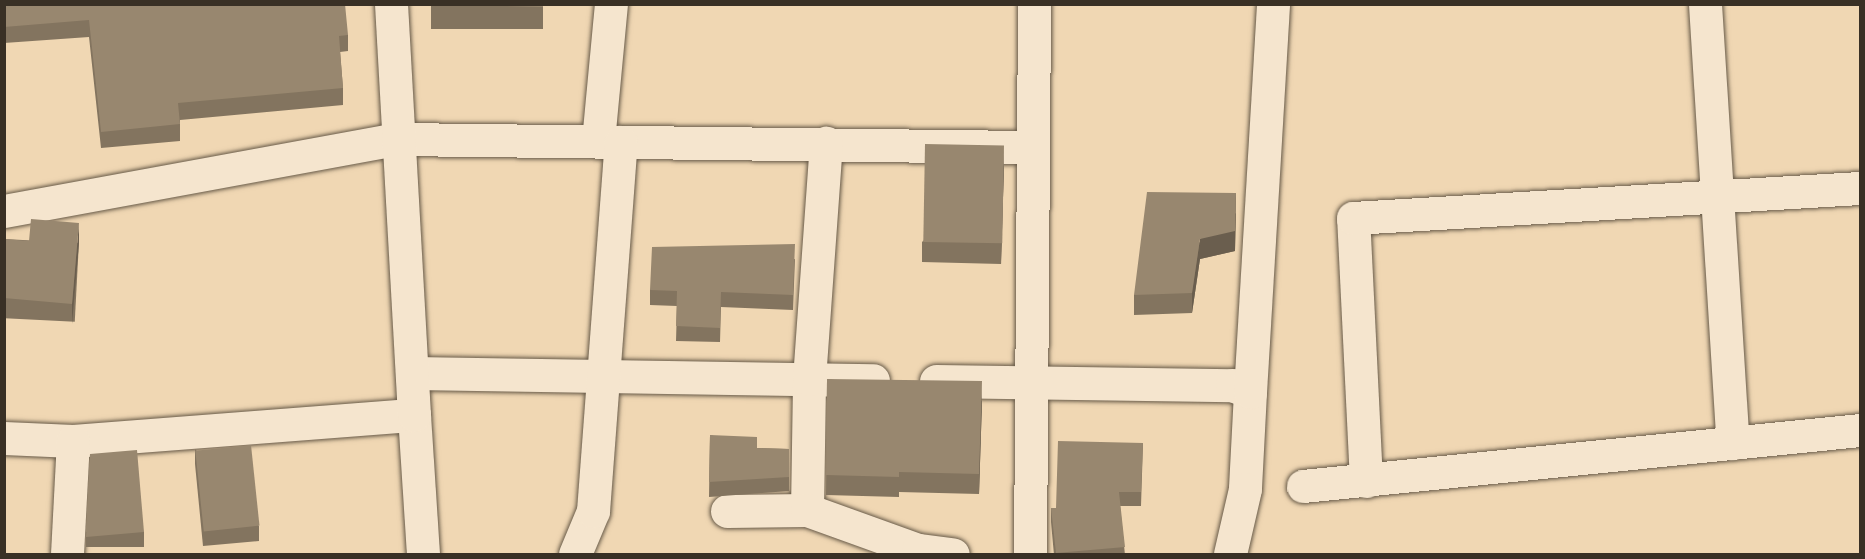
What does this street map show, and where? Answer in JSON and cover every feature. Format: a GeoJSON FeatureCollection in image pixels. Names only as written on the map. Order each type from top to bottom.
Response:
{"type":"FeatureCollection","features":[{"type":"Feature","properties":{"kind":"street"},"geometry":{"type":"LineString","coordinates":[[392,4],[423,555]]}},
{"type":"Feature","properties":{"kind":"street"},"geometry":{"type":"LineString","coordinates":[[575,555],[593,511],[602,374],[610,142],[611,4]]}},
{"type":"Feature","properties":{"kind":"street"},"geometry":{"type":"LineString","coordinates":[[1030,555],[1030,147],[1034,4]]}},
{"type":"Feature","properties":{"kind":"street"},"geometry":{"type":"LineString","coordinates":[[1230,555],[1245,489],[1273,4]]}},
{"type":"Feature","properties":{"kind":"street"},"geometry":{"type":"LineString","coordinates":[[1705,4],[1733,443]]}},
{"type":"Feature","properties":{"kind":"street"},"geometry":{"type":"LineString","coordinates":[[4,211],[398,139],[1030,147]]}},
{"type":"Feature","properties":{"kind":"street"},"geometry":{"type":"LineString","coordinates":[[807,510],[809,379],[826,143]]}},
{"type":"Feature","properties":{"kind":"street"},"geometry":{"type":"LineString","coordinates":[[1366,481],[1353,218],[1860,188]]}},
{"type":"Feature","properties":{"kind":"street"},"geometry":{"type":"LineString","coordinates":[[413,373],[602,374],[1232,386],[1250,392]]}},
{"type":"Feature","properties":{"kind":"street"},"geometry":{"type":"LineString","coordinates":[[4,438],[73,441],[414,415]]}},
{"type":"Feature","properties":{"kind":"street"},"geometry":{"type":"LineString","coordinates":[[1303,486],[1860,430]]}},
{"type":"Feature","properties":{"kind":"street"},"geometry":{"type":"LineString","coordinates":[[67,555],[73,441]]}},
{"type":"Feature","properties":{"kind":"street"},"geometry":{"type":"LineString","coordinates":[[727,511],[807,510],[918,550],[953,555]]}},
{"type":"Feature","properties":{"kind":"building"},"geometry":{"type":"Polygon","coordinates":[[[4,4],[345,4],[348,35],[339,36],[343,88],[178,103],[180,124],[101,132],[89,20],[4,27],[4,4]]]}},
{"type":"Feature","properties":{"kind":"building"},"geometry":{"type":"Polygon","coordinates":[[[431,4],[543,4],[543,7],[431,4]]]}},
{"type":"Feature","properties":{"kind":"building"},"geometry":{"type":"Polygon","coordinates":[[[925,144],[1004,145],[1002,243],[923,242],[925,144]]]}},
{"type":"Feature","properties":{"kind":"building"},"geometry":{"type":"Polygon","coordinates":[[[1147,192],[1236,193],[1235,231],[1200,239],[1192,293],[1134,295],[1147,192]]]}},
{"type":"Feature","properties":{"kind":"building"},"geometry":{"type":"Polygon","coordinates":[[[31,219],[79,223],[72,304],[4,298],[4,239],[29,241],[31,219]]]}},
{"type":"Feature","properties":{"kind":"building"},"geometry":{"type":"Polygon","coordinates":[[[795,244],[793,295],[721,292],[720,328],[676,326],[677,291],[650,290],[652,247],[795,244]]]}},
{"type":"Feature","properties":{"kind":"building"},"geometry":{"type":"Polygon","coordinates":[[[827,379],[982,381],[979,474],[899,472],[899,477],[826,475],[827,379]]]}},
{"type":"Feature","properties":{"kind":"building"},"geometry":{"type":"Polygon","coordinates":[[[710,435],[757,437],[757,448],[789,449],[789,477],[709,482],[710,435]]]}},
{"type":"Feature","properties":{"kind":"building"},"geometry":{"type":"Polygon","coordinates":[[[1058,441],[1143,443],[1141,492],[1119,492],[1125,547],[1056,553],[1051,508],[1056,508],[1058,441]]]}},
{"type":"Feature","properties":{"kind":"building"},"geometry":{"type":"Polygon","coordinates":[[[251,445],[259,526],[204,531],[195,451],[251,445]]]}},
{"type":"Feature","properties":{"kind":"building"},"geometry":{"type":"Polygon","coordinates":[[[137,450],[144,532],[86,537],[90,454],[137,450]]]}}]}
